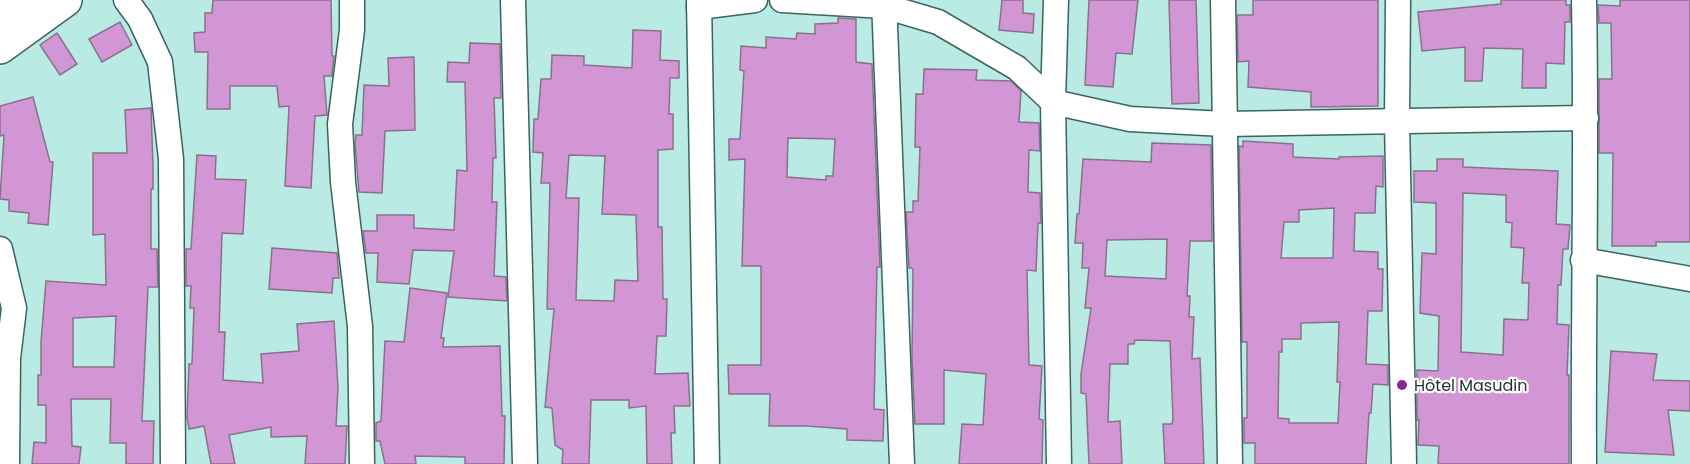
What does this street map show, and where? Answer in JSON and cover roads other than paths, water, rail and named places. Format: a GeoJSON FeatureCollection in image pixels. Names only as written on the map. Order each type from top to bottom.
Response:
{"type":"FeatureCollection","features":[{"type":"Feature","properties":{"kind":"street"},"geometry":{"type":"LineString","coordinates":[[0,15],[21,0]]}},
{"type":"Feature","properties":{"kind":"street"},"geometry":{"type":"LineString","coordinates":[[0,47],[65,0]]}},
{"type":"Feature","properties":{"kind":"street"},"geometry":{"type":"LineString","coordinates":[[126,0],[140,19],[160,62],[171,159],[173,464]]}},
{"type":"Feature","properties":{"kind":"street"},"geometry":{"type":"LineString","coordinates":[[352,0],[351,30],[340,124],[343,182],[360,326],[362,464]]}},
{"type":"Feature","properties":{"kind":"street"},"geometry":{"type":"LineString","coordinates":[[513,0],[525,464]]}},
{"type":"Feature","properties":{"kind":"street"},"geometry":{"type":"LineString","coordinates":[[707,464],[699,3],[755,0]]}},
{"type":"Feature","properties":{"kind":"street"},"geometry":{"type":"LineString","coordinates":[[782,0],[884,3],[938,22],[1017,68],[1053,102],[1130,119],[1224,124],[1586,118]]}},
{"type":"Feature","properties":{"kind":"street"},"geometry":{"type":"LineString","coordinates":[[1056,0],[1053,102],[1059,464]]}},
{"type":"Feature","properties":{"kind":"street"},"geometry":{"type":"LineString","coordinates":[[1223,0],[1230,464]]}},
{"type":"Feature","properties":{"kind":"street"},"geometry":{"type":"LineString","coordinates":[[1398,0],[1397,122],[1404,464]]}},
{"type":"Feature","properties":{"kind":"street"},"geometry":{"type":"LineString","coordinates":[[1584,0],[1586,118],[1583,260],[1584,464]]}},
{"type":"Feature","properties":{"kind":"street"},"geometry":{"type":"LineString","coordinates":[[884,3],[902,464]]}},
{"type":"Feature","properties":{"kind":"street"},"geometry":{"type":"LineString","coordinates":[[0,249],[14,308],[8,358],[7,464]]}},
{"type":"Feature","properties":{"kind":"street"},"geometry":{"type":"LineString","coordinates":[[1583,260],[1690,279]]}},
{"type":"Feature","properties":{"kind":"place","name":"Hôtel Masudin"},"geometry":{"type":"Point","coordinates":[1402,385]}}]}
